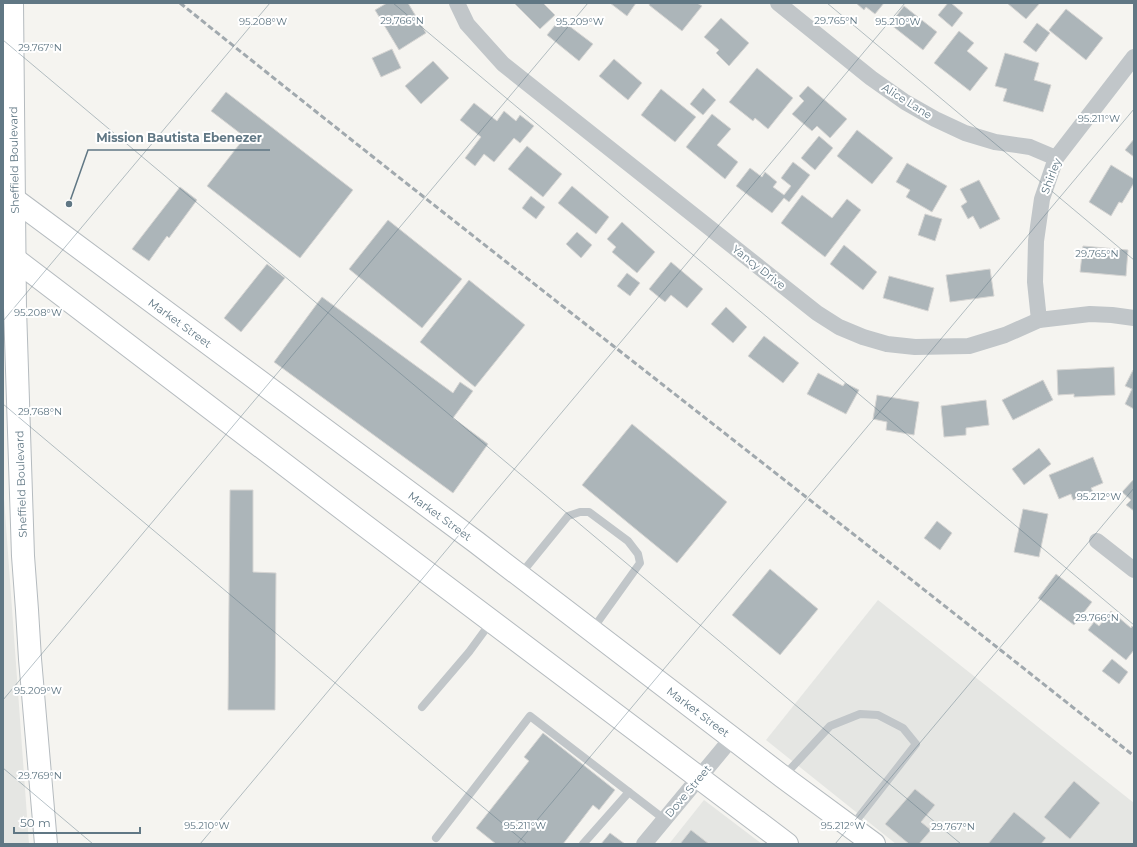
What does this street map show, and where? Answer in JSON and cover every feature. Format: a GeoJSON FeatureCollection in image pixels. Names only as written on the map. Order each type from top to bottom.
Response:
{"type":"FeatureCollection","features":[{"type":"Feature","properties":{"kind":"main road","name":"Sheffield Boulevard"},"geometry":{"type":"LineString","coordinates":[[12,3],[9,254],[23,556],[28,610],[30,659],[46,844]]}},
{"type":"Feature","properties":{"kind":"main road","name":"Market Street"},"geometry":{"type":"LineString","coordinates":[[9,196],[519,575],[783,777],[852,826],[874,844]]}},
{"type":"Feature","properties":{"kind":"main road"},"geometry":{"type":"LineString","coordinates":[[9,254],[787,844]]}},
{"type":"Feature","properties":{"kind":"street","name":"Yancy Drive"},"geometry":{"type":"LineString","coordinates":[[458,3],[467,24],[503,64],[805,303],[839,327],[863,337],[887,344],[915,347],[969,346],[1004,335],[1039,320],[1090,314],[1134,318]]}},
{"type":"Feature","properties":{"kind":"street","name":"Alice Lane"},"geometry":{"type":"LineString","coordinates":[[778,3],[872,78],[917,109],[965,133],[995,142],[1030,147],[1056,158]]}},
{"type":"Feature","properties":{"kind":"street","name":"Shirley"},"geometry":{"type":"LineString","coordinates":[[1039,320],[1035,282],[1036,241],[1042,199],[1056,158],[1134,57]]}},
{"type":"Feature","properties":{"kind":"street"},"geometry":{"type":"LineString","coordinates":[[1097,541],[1134,570]]}},
{"type":"Feature","properties":{"kind":"street","name":"Dove Street"},"geometry":{"type":"LineString","coordinates":[[644,844],[732,738]]}},
{"type":"Feature","properties":{"kind":"lane"},"geometry":{"type":"LineString","coordinates":[[519,575],[568,516],[580,512],[589,512],[628,541],[638,554],[640,563],[592,631]]}},
{"type":"Feature","properties":{"kind":"lane"},"geometry":{"type":"LineString","coordinates":[[422,707],[469,652],[491,621]]}},
{"type":"Feature","properties":{"kind":"lane"},"geometry":{"type":"LineString","coordinates":[[783,777],[830,726],[860,714],[878,715],[903,728],[916,744],[852,826]]}},
{"type":"Feature","properties":{"kind":"lane"},"geometry":{"type":"LineString","coordinates":[[436,838],[530,716],[664,819]]}},
{"type":"Feature","properties":{"kind":"lane"},"geometry":{"type":"LineString","coordinates":[[583,844],[629,792]]}},
{"type":"Feature","properties":{"kind":"shaded area"},"geometry":{"type":"Polygon","coordinates":[[[3,484],[29,844],[3,844],[3,484]]]}},
{"type":"Feature","properties":{"kind":"shaded area"},"geometry":{"type":"Polygon","coordinates":[[[878,600],[1134,803],[1134,844],[896,844],[766,740],[878,600]]]}},
{"type":"Feature","properties":{"kind":"shaded area"},"geometry":{"type":"Polygon","coordinates":[[[704,800],[762,844],[669,844],[704,800]]]}},
{"type":"Feature","properties":{"kind":"building"},"geometry":{"type":"Polygon","coordinates":[[[387,3],[408,3],[426,33],[399,50],[375,10],[387,3]]]}},
{"type":"Feature","properties":{"kind":"building"},"geometry":{"type":"Polygon","coordinates":[[[514,3],[543,3],[555,15],[540,29],[514,3]]]}},
{"type":"Feature","properties":{"kind":"building"},"geometry":{"type":"Polygon","coordinates":[[[610,3],[636,3],[627,16],[610,3]]]}},
{"type":"Feature","properties":{"kind":"building"},"geometry":{"type":"Polygon","coordinates":[[[650,3],[697,3],[702,6],[682,31],[649,5],[650,3]]]}},
{"type":"Feature","properties":{"kind":"building"},"geometry":{"type":"Polygon","coordinates":[[[856,3],[884,3],[875,14],[866,7],[864,10],[856,3]]]}},
{"type":"Feature","properties":{"kind":"building"},"geometry":{"type":"Polygon","coordinates":[[[948,3],[951,3],[963,13],[952,27],[938,15],[948,3]]]}},
{"type":"Feature","properties":{"kind":"building"},"geometry":{"type":"Polygon","coordinates":[[[1007,3],[1040,3],[1026,19],[1007,3]]]}},
{"type":"Feature","properties":{"kind":"building"},"geometry":{"type":"Polygon","coordinates":[[[904,6],[937,32],[923,50],[890,24],[904,6]]]}},
{"type":"Feature","properties":{"kind":"building"},"geometry":{"type":"Polygon","coordinates":[[[1066,9],[1103,38],[1086,60],[1049,30],[1066,9]]]}},
{"type":"Feature","properties":{"kind":"building"},"geometry":{"type":"Polygon","coordinates":[[[721,18],[749,43],[729,66],[716,53],[719,50],[704,37],[721,18]]]}},
{"type":"Feature","properties":{"kind":"building"},"geometry":{"type":"Polygon","coordinates":[[[560,19],[593,44],[579,61],[547,35],[560,19]]]}},
{"type":"Feature","properties":{"kind":"building"},"geometry":{"type":"Polygon","coordinates":[[[1037,23],[1050,33],[1036,52],[1023,42],[1037,23]]]}},
{"type":"Feature","properties":{"kind":"building"},"geometry":{"type":"Polygon","coordinates":[[[959,31],[974,43],[967,51],[988,68],[970,91],[934,63],[959,31]]]}},
{"type":"Feature","properties":{"kind":"building"},"geometry":{"type":"Polygon","coordinates":[[[392,49],[401,68],[381,77],[372,58],[392,49]]]}},
{"type":"Feature","properties":{"kind":"building"},"geometry":{"type":"Polygon","coordinates":[[[1005,53],[1039,63],[1034,80],[1051,85],[1043,112],[1003,101],[1007,89],[995,86],[1005,53]]]}},
{"type":"Feature","properties":{"kind":"building"},"geometry":{"type":"Polygon","coordinates":[[[614,59],[642,83],[628,100],[599,76],[614,59]]]}},
{"type":"Feature","properties":{"kind":"building"},"geometry":{"type":"Polygon","coordinates":[[[433,61],[449,78],[421,104],[405,86],[433,61]]]}},
{"type":"Feature","properties":{"kind":"building"},"geometry":{"type":"Polygon","coordinates":[[[757,68],[793,98],[768,129],[755,118],[753,121],[729,102],[757,68]]]}},
{"type":"Feature","properties":{"kind":"building"},"geometry":{"type":"Polygon","coordinates":[[[808,86],[847,119],[830,138],[817,126],[812,131],[792,114],[804,101],[799,96],[808,86]]]}},
{"type":"Feature","properties":{"kind":"building"},"geometry":{"type":"Polygon","coordinates":[[[703,88],[716,100],[703,115],[690,104],[703,88]]]}},
{"type":"Feature","properties":{"kind":"building"},"geometry":{"type":"Polygon","coordinates":[[[661,89],[696,117],[675,142],[641,115],[661,89]]]}},
{"type":"Feature","properties":{"kind":"building"},"geometry":{"type":"Polygon","coordinates":[[[226,92],[353,190],[300,258],[207,186],[245,137],[211,111],[226,92]]]}},
{"type":"Feature","properties":{"kind":"building"},"geometry":{"type":"Polygon","coordinates":[[[474,103],[497,121],[504,111],[516,121],[520,115],[534,126],[520,143],[514,138],[494,162],[484,154],[475,166],[465,158],[481,137],[460,120],[474,103]]]}},
{"type":"Feature","properties":{"kind":"building"},"geometry":{"type":"Polygon","coordinates":[[[712,114],[731,129],[717,145],[738,162],[725,179],[686,147],[712,114]]]}},
{"type":"Feature","properties":{"kind":"building"},"geometry":{"type":"Polygon","coordinates":[[[857,130],[893,158],[872,184],[837,156],[857,130]]]}},
{"type":"Feature","properties":{"kind":"building"},"geometry":{"type":"Polygon","coordinates":[[[819,136],[833,148],[815,170],[801,158],[819,136]]]}},
{"type":"Feature","properties":{"kind":"building"},"geometry":{"type":"Polygon","coordinates":[[[1134,139],[1134,157],[1125,150],[1134,139]]]}},
{"type":"Feature","properties":{"kind":"building"},"geometry":{"type":"Polygon","coordinates":[[[527,146],[562,174],[543,197],[508,169],[527,146]]]}},
{"type":"Feature","properties":{"kind":"building"},"geometry":{"type":"Polygon","coordinates":[[[793,162],[810,175],[789,202],[784,198],[772,213],[736,186],[750,168],[762,177],[765,172],[777,182],[773,187],[784,195],[791,186],[781,178],[793,162]]]}},
{"type":"Feature","properties":{"kind":"building"},"geometry":{"type":"Polygon","coordinates":[[[907,163],[947,186],[932,212],[906,197],[910,190],[896,182],[907,163]]]}},
{"type":"Feature","properties":{"kind":"building"},"geometry":{"type":"Polygon","coordinates":[[[1111,165],[1134,179],[1134,183],[1122,203],[1119,202],[1111,216],[1089,202],[1111,165]]]}},
{"type":"Feature","properties":{"kind":"building"},"geometry":{"type":"Polygon","coordinates":[[[979,180],[1000,219],[980,229],[973,216],[968,219],[961,206],[967,202],[960,189],[979,180]]]}},
{"type":"Feature","properties":{"kind":"building"},"geometry":{"type":"Polygon","coordinates":[[[572,186],[609,217],[596,234],[558,203],[572,186]]]}},
{"type":"Feature","properties":{"kind":"building"},"geometry":{"type":"Polygon","coordinates":[[[180,187],[197,200],[169,238],[167,236],[149,261],[132,249],[180,187]]]}},
{"type":"Feature","properties":{"kind":"building"},"geometry":{"type":"Polygon","coordinates":[[[802,195],[832,218],[847,199],[861,210],[825,257],[781,223],[802,195]]]}},
{"type":"Feature","properties":{"kind":"building"},"geometry":{"type":"Polygon","coordinates":[[[531,196],[545,207],[536,219],[522,208],[531,196]]]}},
{"type":"Feature","properties":{"kind":"building"},"geometry":{"type":"Polygon","coordinates":[[[925,214],[942,219],[935,241],[918,235],[925,214]]]}},
{"type":"Feature","properties":{"kind":"building"},"geometry":{"type":"Polygon","coordinates":[[[388,220],[462,279],[422,328],[349,269],[388,220]]]}},
{"type":"Feature","properties":{"kind":"building"},"geometry":{"type":"Polygon","coordinates":[[[622,222],[655,252],[637,273],[612,252],[616,247],[607,239],[622,222]]]}},
{"type":"Feature","properties":{"kind":"building"},"geometry":{"type":"Polygon","coordinates":[[[577,232],[592,245],[581,258],[566,244],[577,232]]]}},
{"type":"Feature","properties":{"kind":"building"},"geometry":{"type":"Polygon","coordinates":[[[844,245],[877,272],[863,290],[830,264],[844,245]]]}},
{"type":"Feature","properties":{"kind":"building"},"geometry":{"type":"Polygon","coordinates":[[[1083,246],[1128,250],[1126,276],[1080,272],[1083,246]]]}},
{"type":"Feature","properties":{"kind":"building"},"geometry":{"type":"Polygon","coordinates":[[[671,262],[703,289],[687,308],[671,295],[665,302],[649,289],[671,262]]]}},
{"type":"Feature","properties":{"kind":"building"},"geometry":{"type":"Polygon","coordinates":[[[267,264],[285,278],[241,332],[224,318],[267,264]]]}},
{"type":"Feature","properties":{"kind":"building"},"geometry":{"type":"Polygon","coordinates":[[[990,269],[994,296],[950,302],[946,275],[990,269]]]}},
{"type":"Feature","properties":{"kind":"building"},"geometry":{"type":"Polygon","coordinates":[[[627,273],[640,283],[630,296],[617,286],[627,273]]]}},
{"type":"Feature","properties":{"kind":"building"},"geometry":{"type":"Polygon","coordinates":[[[889,276],[934,288],[928,311],[883,298],[889,276]]]}},
{"type":"Feature","properties":{"kind":"building"},"geometry":{"type":"Polygon","coordinates":[[[469,280],[525,325],[475,387],[420,342],[469,280]]]}},
{"type":"Feature","properties":{"kind":"building"},"geometry":{"type":"Polygon","coordinates":[[[322,297],[453,393],[460,382],[473,391],[453,418],[488,444],[453,493],[274,362],[322,297]]]}},
{"type":"Feature","properties":{"kind":"building"},"geometry":{"type":"Polygon","coordinates":[[[726,307],[747,327],[733,343],[711,324],[726,307]]]}},
{"type":"Feature","properties":{"kind":"building"},"geometry":{"type":"Polygon","coordinates":[[[764,336],[799,363],[783,383],[748,356],[764,336]]]}},
{"type":"Feature","properties":{"kind":"building"},"geometry":{"type":"Polygon","coordinates":[[[1114,367],[1115,395],[1074,397],[1074,394],[1058,395],[1057,370],[1114,367]]]}},
{"type":"Feature","properties":{"kind":"building"},"geometry":{"type":"Polygon","coordinates":[[[1133,370],[1134,409],[1125,404],[1132,389],[1125,386],[1133,370]]]}},
{"type":"Feature","properties":{"kind":"building"},"geometry":{"type":"Polygon","coordinates":[[[818,373],[843,386],[845,383],[859,390],[846,414],[807,394],[818,373]]]}},
{"type":"Feature","properties":{"kind":"building"},"geometry":{"type":"Polygon","coordinates":[[[1043,380],[1053,400],[1013,420],[1002,400],[1043,380]]]}},
{"type":"Feature","properties":{"kind":"building"},"geometry":{"type":"Polygon","coordinates":[[[877,395],[919,402],[914,435],[886,430],[887,422],[873,419],[877,395]]]}},
{"type":"Feature","properties":{"kind":"building"},"geometry":{"type":"Polygon","coordinates":[[[986,400],[989,425],[966,428],[966,435],[944,437],[941,406],[986,400]]]}},
{"type":"Feature","properties":{"kind":"building"},"geometry":{"type":"Polygon","coordinates":[[[632,424],[727,502],[677,563],[582,485],[632,424]]]}},
{"type":"Feature","properties":{"kind":"building"},"geometry":{"type":"Polygon","coordinates":[[[1039,448],[1051,464],[1024,485],[1012,469],[1039,448]]]}},
{"type":"Feature","properties":{"kind":"building"},"geometry":{"type":"Polygon","coordinates":[[[1093,457],[1103,483],[1091,488],[1093,492],[1073,500],[1071,494],[1059,499],[1049,475],[1093,457]]]}},
{"type":"Feature","properties":{"kind":"building"},"geometry":{"type":"Polygon","coordinates":[[[1134,479],[1134,511],[1126,505],[1131,500],[1122,492],[1134,479]]]}},
{"type":"Feature","properties":{"kind":"building"},"geometry":{"type":"Polygon","coordinates":[[[230,490],[253,490],[253,572],[276,573],[275,710],[228,710],[230,490]]]}},
{"type":"Feature","properties":{"kind":"building"},"geometry":{"type":"Polygon","coordinates":[[[1023,509],[1048,514],[1039,557],[1014,552],[1023,509]]]}},
{"type":"Feature","properties":{"kind":"building"},"geometry":{"type":"Polygon","coordinates":[[[937,521],[952,533],[940,550],[924,538],[937,521]]]}},
{"type":"Feature","properties":{"kind":"building"},"geometry":{"type":"Polygon","coordinates":[[[770,569],[818,609],[780,655],[732,615],[770,569]]]}},
{"type":"Feature","properties":{"kind":"building"},"geometry":{"type":"Polygon","coordinates":[[[1056,574],[1092,602],[1074,625],[1038,598],[1056,574]]]}},
{"type":"Feature","properties":{"kind":"building"},"geometry":{"type":"Polygon","coordinates":[[[1111,611],[1131,628],[1132,626],[1134,628],[1134,650],[1126,660],[1088,630],[1094,622],[1099,626],[1111,611]]]}},
{"type":"Feature","properties":{"kind":"building"},"geometry":{"type":"Polygon","coordinates":[[[1112,659],[1128,672],[1119,684],[1102,671],[1112,659]]]}},
{"type":"Feature","properties":{"kind":"building"},"geometry":{"type":"Polygon","coordinates":[[[543,733],[615,790],[599,810],[593,805],[563,844],[496,844],[476,828],[529,761],[524,757],[543,733]]]}},
{"type":"Feature","properties":{"kind":"building"},"geometry":{"type":"Polygon","coordinates":[[[1074,781],[1100,803],[1070,839],[1044,817],[1074,781]]]}},
{"type":"Feature","properties":{"kind":"building"},"geometry":{"type":"Polygon","coordinates":[[[915,789],[935,805],[921,822],[931,830],[919,844],[909,844],[885,824],[915,789]]]}},
{"type":"Feature","properties":{"kind":"building"},"geometry":{"type":"Polygon","coordinates":[[[1014,812],[1046,838],[1041,844],[988,844],[1014,812]]]}},
{"type":"Feature","properties":{"kind":"building"},"geometry":{"type":"Polygon","coordinates":[[[691,830],[709,844],[680,844],[691,830]]]}},
{"type":"Feature","properties":{"kind":"building"},"geometry":{"type":"Polygon","coordinates":[[[610,833],[625,844],[601,844],[610,833]]]}},
{"type":"Feature","properties":{"kind":"railway"},"geometry":{"type":"LineString","coordinates":[[180,3],[1134,756]]}},
{"type":"Feature","properties":{"kind":"place","name":"Mission Bautista Ebenezer"},"geometry":{"type":"Point","coordinates":[69,204]}}]}
